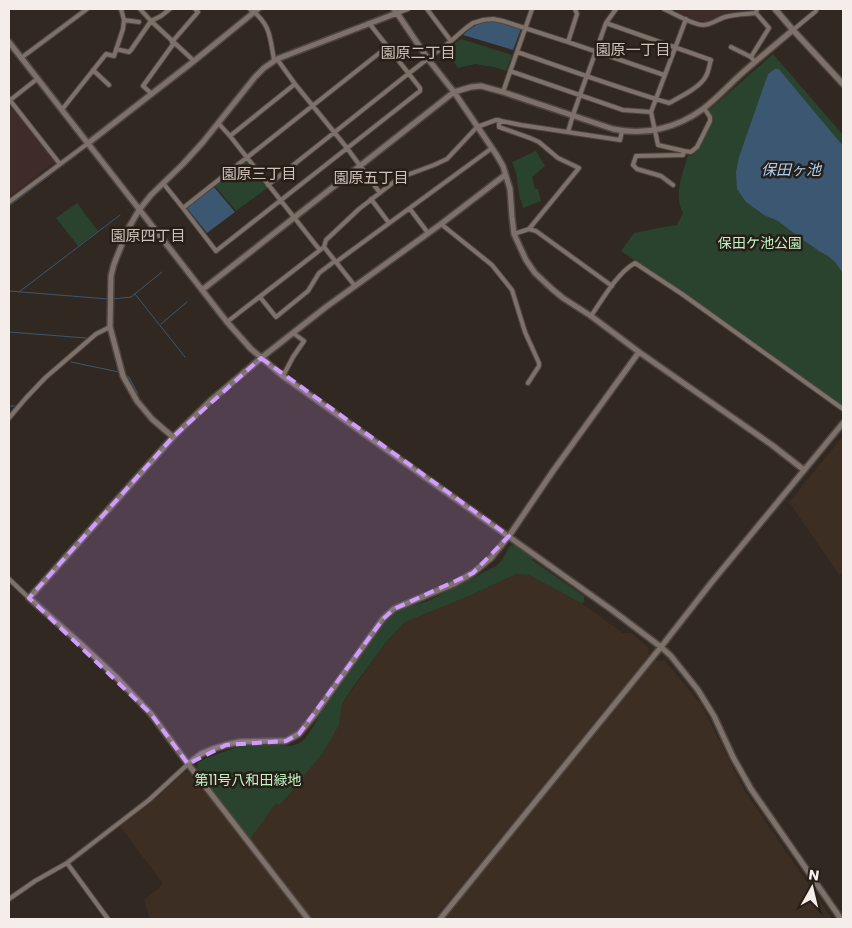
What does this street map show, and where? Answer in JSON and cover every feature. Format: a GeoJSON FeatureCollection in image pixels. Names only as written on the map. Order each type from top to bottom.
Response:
{"type":"FeatureCollection","features":[{"type":"Feature","properties":{"kind":"main road"},"geometry":{"type":"LineString","coordinates":[[775,9],[843,84]]}},
{"type":"Feature","properties":{"kind":"street"},"geometry":{"type":"LineString","coordinates":[[21,58],[87,9]]}},
{"type":"Feature","properties":{"kind":"street"},"geometry":{"type":"LineString","coordinates":[[61,109],[106,54],[114,56],[124,20],[121,9]]}},
{"type":"Feature","properties":{"kind":"street"},"geometry":{"type":"LineString","coordinates":[[140,9],[151,22],[194,62]]}},
{"type":"Feature","properties":{"kind":"street"},"geometry":{"type":"LineString","coordinates":[[116,49],[129,52],[151,22],[170,9]]}},
{"type":"Feature","properties":{"kind":"street"},"geometry":{"type":"LineString","coordinates":[[152,94],[143,86],[173,43],[198,12],[195,9]]}},
{"type":"Feature","properties":{"kind":"street"},"geometry":{"type":"LineString","coordinates":[[173,437],[152,419],[137,401],[123,376],[110,328],[111,276],[128,229],[139,210],[163,183],[184,164],[264,68],[276,60],[395,11],[408,9]]}},
{"type":"Feature","properties":{"kind":"street"},"geometry":{"type":"LineString","coordinates":[[427,9],[451,41]]}},
{"type":"Feature","properties":{"kind":"street"},"geometry":{"type":"LineString","coordinates":[[503,92],[532,9]]}},
{"type":"Feature","properties":{"kind":"street"},"geometry":{"type":"LineString","coordinates":[[568,42],[577,14],[575,9]]}},
{"type":"Feature","properties":{"kind":"street"},"geometry":{"type":"LineString","coordinates":[[568,132],[606,23],[616,9]]}},
{"type":"Feature","properties":{"kind":"street"},"geometry":{"type":"LineString","coordinates":[[664,9],[705,25],[731,16],[756,11],[769,28],[751,57]]}},
{"type":"Feature","properties":{"kind":"street"},"geometry":{"type":"LineString","coordinates":[[202,290],[454,92],[481,86],[622,131],[638,132],[669,127],[686,120],[704,108],[812,11],[816,12],[816,9]]}},
{"type":"Feature","properties":{"kind":"street"},"geometry":{"type":"LineString","coordinates":[[9,202],[194,62],[254,10],[269,30],[276,60],[347,148],[380,193]]}},
{"type":"Feature","properties":{"kind":"street"},"geometry":{"type":"LineString","coordinates":[[395,11],[428,59],[454,92],[503,166],[510,189],[514,234],[526,260],[539,277],[552,289],[772,445],[804,470]]}},
{"type":"Feature","properties":{"kind":"street"},"geometry":{"type":"LineString","coordinates":[[686,19],[651,112],[658,145],[691,152],[697,147],[710,121],[710,117],[704,108]]}},
{"type":"Feature","properties":{"kind":"street"},"geometry":{"type":"LineString","coordinates":[[124,20],[139,22]]}},
{"type":"Feature","properties":{"kind":"street"},"geometry":{"type":"LineString","coordinates":[[268,185],[466,28],[483,20],[503,20],[664,75]]}},
{"type":"Feature","properties":{"kind":"street"},"geometry":{"type":"LineString","coordinates":[[163,183],[216,251],[420,91],[420,88],[369,23]]}},
{"type":"Feature","properties":{"kind":"street"},"geometry":{"type":"LineString","coordinates":[[517,52],[669,103],[691,91],[706,76],[711,60],[606,23]]}},
{"type":"Feature","properties":{"kind":"street"},"geometry":{"type":"LineString","coordinates":[[9,42],[238,336],[261,358],[283,376],[661,646],[671,656],[698,690],[714,716],[733,758],[751,789],[841,919]]}},
{"type":"Feature","properties":{"kind":"street"},"geometry":{"type":"LineString","coordinates":[[183,208],[387,47]]}},
{"type":"Feature","properties":{"kind":"street"},"geometry":{"type":"LineString","coordinates":[[731,47],[751,57],[755,62]]}},
{"type":"Feature","properties":{"kind":"street"},"geometry":{"type":"LineString","coordinates":[[93,70],[109,86]]}},
{"type":"Feature","properties":{"kind":"street"},"geometry":{"type":"LineString","coordinates":[[510,71],[623,110],[651,112]]}},
{"type":"Feature","properties":{"kind":"street"},"geometry":{"type":"LineString","coordinates":[[37,79],[9,100],[60,164]]}},
{"type":"Feature","properties":{"kind":"street"},"geometry":{"type":"LineString","coordinates":[[230,136],[295,84]]}},
{"type":"Feature","properties":{"kind":"street"},"geometry":{"type":"LineString","coordinates":[[227,322],[324,247],[326,240],[358,209],[399,178],[446,159],[477,127],[499,120],[620,140],[622,131]]}},
{"type":"Feature","properties":{"kind":"street"},"geometry":{"type":"LineString","coordinates":[[499,120],[499,127],[539,142],[558,158],[579,168],[529,229],[514,234]]}},
{"type":"Feature","properties":{"kind":"street"},"geometry":{"type":"LineString","coordinates":[[219,124],[319,250]]}},
{"type":"Feature","properties":{"kind":"street"},"geometry":{"type":"LineString","coordinates":[[260,297],[276,316],[308,292],[319,273],[492,148]]}},
{"type":"Feature","properties":{"kind":"street"},"geometry":{"type":"LineString","coordinates":[[673,185],[661,176],[638,169],[633,165],[634,160],[636,156],[683,155],[684,151]]}},
{"type":"Feature","properties":{"kind":"street"},"geometry":{"type":"LineString","coordinates":[[29,598],[173,437],[210,401],[293,333],[505,175]]}},
{"type":"Feature","properties":{"kind":"street"},"geometry":{"type":"LineString","coordinates":[[371,199],[390,223]]}},
{"type":"Feature","properties":{"kind":"street"},"geometry":{"type":"LineString","coordinates":[[410,209],[428,233]]}},
{"type":"Feature","properties":{"kind":"street"},"geometry":{"type":"LineString","coordinates":[[440,224],[492,264],[512,290],[520,318],[539,363],[528,383]]}},
{"type":"Feature","properties":{"kind":"street"},"geometry":{"type":"LineString","coordinates":[[529,229],[536,231],[612,286]]}},
{"type":"Feature","properties":{"kind":"street"},"geometry":{"type":"LineString","coordinates":[[324,247],[355,286]]}},
{"type":"Feature","properties":{"kind":"street"},"geometry":{"type":"LineString","coordinates":[[591,316],[612,286],[628,267],[635,262],[843,409]]}},
{"type":"Feature","properties":{"kind":"street"},"geometry":{"type":"LineString","coordinates":[[9,418],[46,378],[96,334],[110,328]]}},
{"type":"Feature","properties":{"kind":"street"},"geometry":{"type":"LineString","coordinates":[[283,376],[304,341],[293,333]]}},
{"type":"Feature","properties":{"kind":"street"},"geometry":{"type":"LineString","coordinates":[[9,899],[66,863],[149,800],[201,754],[240,742],[286,741],[298,734],[314,717],[382,619],[394,609],[454,584],[473,573],[491,558],[509,536],[553,471],[639,352]]}},
{"type":"Feature","properties":{"kind":"street"},"geometry":{"type":"LineString","coordinates":[[440,919],[711,583],[843,423]]}},
{"type":"Feature","properties":{"kind":"street"},"geometry":{"type":"LineString","coordinates":[[9,579],[89,652],[151,714],[308,919]]}},
{"type":"Feature","properties":{"kind":"street"},"geometry":{"type":"LineString","coordinates":[[66,863],[108,919]]}},
{"type":"Feature","properties":{"kind":"highlighted area"},"geometry":{"type":"Polygon","coordinates":[[[261,358],[509,536],[473,573],[394,609],[383,619],[299,734],[286,741],[226,745],[188,764],[151,714],[29,598],[173,437],[261,358]]]}},
{"type":"Feature","properties":{"kind":"shaded area"},"geometry":{"type":"Polygon","coordinates":[[[669,9],[749,9],[745,12],[727,14],[707,22],[697,21],[669,9]]]}},
{"type":"Feature","properties":{"kind":"shaded area"},"geometry":{"type":"Polygon","coordinates":[[[9,104],[11,104],[55,162],[9,197],[9,104]]]}},
{"type":"Feature","properties":{"kind":"shaded area"},"geometry":{"type":"Polygon","coordinates":[[[843,436],[843,572],[839,575],[789,502],[843,436]]]}},
{"type":"Feature","properties":{"kind":"shaded area"},"geometry":{"type":"Polygon","coordinates":[[[516,574],[529,575],[581,603],[623,633],[631,633],[648,647],[649,655],[434,919],[312,919],[250,839],[276,802],[280,805],[339,725],[342,704],[386,642],[405,622],[469,596],[516,574]]]}},
{"type":"Feature","properties":{"kind":"shaded area"},"geometry":{"type":"Polygon","coordinates":[[[655,661],[665,661],[701,704],[744,790],[832,919],[445,919],[655,661]]]}},
{"type":"Feature","properties":{"kind":"shaded area"},"geometry":{"type":"Polygon","coordinates":[[[184,772],[191,773],[304,919],[150,919],[144,900],[163,884],[120,826],[153,801],[184,772]]]}},
{"type":"Feature","properties":{"kind":"green space"},"geometry":{"type":"Polygon","coordinates":[[[461,39],[512,55],[506,71],[475,64],[458,68],[446,50],[461,39]]]}},
{"type":"Feature","properties":{"kind":"green space","name":"保田ケ池公園"},"geometry":{"type":"Polygon","coordinates":[[[773,54],[843,135],[843,406],[621,251],[634,233],[677,225],[683,213],[679,199],[682,177],[688,155],[692,156],[712,122],[708,111],[773,54]]]}},
{"type":"Feature","properties":{"kind":"green space"},"geometry":{"type":"Polygon","coordinates":[[[536,151],[545,166],[532,177],[541,201],[523,208],[512,162],[536,151]]]}},
{"type":"Feature","properties":{"kind":"green space"},"geometry":{"type":"Polygon","coordinates":[[[246,161],[267,188],[236,211],[215,186],[246,161]]]}},
{"type":"Feature","properties":{"kind":"green space"},"geometry":{"type":"Polygon","coordinates":[[[77,203],[98,231],[78,246],[56,218],[77,203]]]}},
{"type":"Feature","properties":{"kind":"green space","name":"第11号八和田緑地"},"geometry":{"type":"Polygon","coordinates":[[[515,544],[533,558],[532,560],[584,596],[584,602],[581,603],[529,575],[516,574],[469,596],[405,622],[386,642],[342,704],[339,725],[322,754],[280,805],[276,803],[250,839],[197,770],[198,762],[246,744],[291,746],[300,743],[304,740],[323,708],[386,620],[403,609],[428,601],[496,566],[510,546],[515,544]]]}},
{"type":"Feature","properties":{"kind":"water"},"geometry":{"type":"Polygon","coordinates":[[[492,21],[502,22],[521,29],[513,50],[463,35],[476,25],[492,21]]]}},
{"type":"Feature","properties":{"kind":"water","name":"保田ヶ池"},"geometry":{"type":"Polygon","coordinates":[[[775,69],[779,69],[843,146],[843,273],[828,256],[778,221],[764,215],[746,202],[737,189],[736,172],[739,157],[768,74],[775,69]]]}},
{"type":"Feature","properties":{"kind":"water"},"geometry":{"type":"Polygon","coordinates":[[[214,187],[235,212],[207,233],[187,208],[214,187]]]}},
{"type":"Feature","properties":{"kind":"waterway"},"geometry":{"type":"LineString","coordinates":[[9,206],[78,154]]}},
{"type":"Feature","properties":{"kind":"waterway"},"geometry":{"type":"LineString","coordinates":[[19,292],[120,215]]}},
{"type":"Feature","properties":{"kind":"waterway"},"geometry":{"type":"LineString","coordinates":[[112,299],[131,297],[162,272]]}},
{"type":"Feature","properties":{"kind":"waterway"},"geometry":{"type":"LineString","coordinates":[[9,291],[108,299]]}},
{"type":"Feature","properties":{"kind":"waterway"},"geometry":{"type":"LineString","coordinates":[[135,294],[185,357]]}},
{"type":"Feature","properties":{"kind":"waterway"},"geometry":{"type":"LineString","coordinates":[[161,324],[187,302]]}},
{"type":"Feature","properties":{"kind":"waterway"},"geometry":{"type":"LineString","coordinates":[[9,332],[86,338]]}},
{"type":"Feature","properties":{"kind":"waterway"},"geometry":{"type":"LineString","coordinates":[[71,362],[119,372]]}},
{"type":"Feature","properties":{"kind":"waterway"},"geometry":{"type":"LineString","coordinates":[[125,375],[129,377],[138,394]]}},
{"type":"Feature","properties":{"kind":"waterway"},"geometry":{"type":"LineString","coordinates":[[9,406],[15,406]]}},
{"type":"Feature","properties":{"kind":"district","name":"園原一丁目"},"geometry":{"type":"Point","coordinates":[633,49]}},
{"type":"Feature","properties":{"kind":"district","name":"園原二丁目"},"geometry":{"type":"Point","coordinates":[418,52]}},
{"type":"Feature","properties":{"kind":"district","name":"園原三丁目"},"geometry":{"type":"Point","coordinates":[259,173]}},
{"type":"Feature","properties":{"kind":"district","name":"園原五丁目"},"geometry":{"type":"Point","coordinates":[371,177]}},
{"type":"Feature","properties":{"kind":"district","name":"園原四丁目"},"geometry":{"type":"Point","coordinates":[148,235]}}]}
